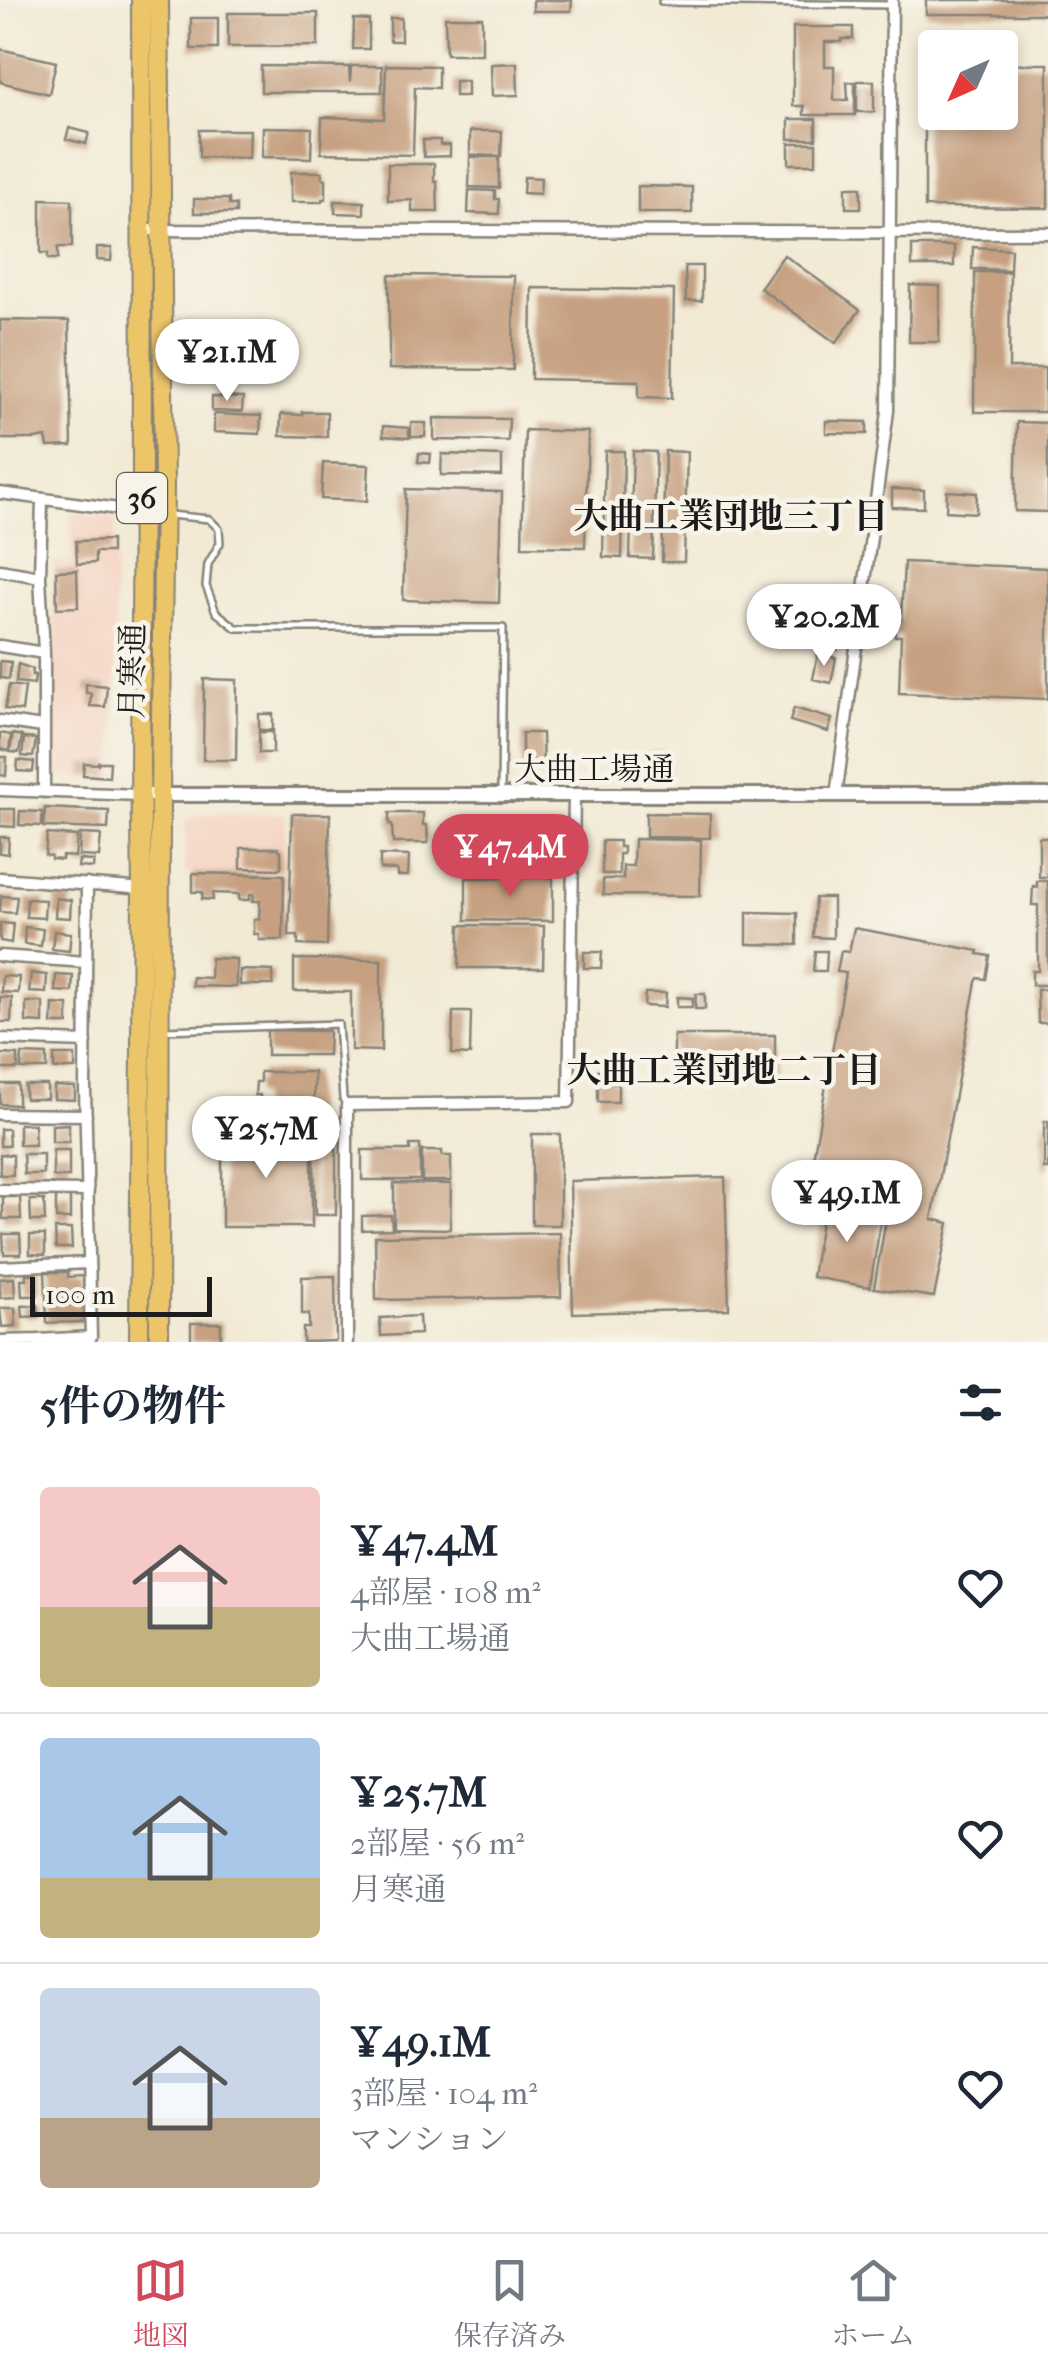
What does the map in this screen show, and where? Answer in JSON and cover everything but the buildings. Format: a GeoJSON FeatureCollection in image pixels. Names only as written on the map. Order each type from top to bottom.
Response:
{"type":"FeatureCollection","features":[{"type":"Feature","properties":{"kind":"highway","name":"月寒通"},"geometry":{"type":"LineString","coordinates":[[139,1342],[152,890],[160,795],[163,515],[141,0]]}},
{"type":"Feature","properties":{"kind":"highway","name":"月寒通"},"geometry":{"type":"LineString","coordinates":[[159,1342],[160,1030],[152,890],[140,795],[142,514],[160,0]]}},
{"type":"Feature","properties":{"kind":"street"},"geometry":{"type":"LineString","coordinates":[[836,796],[888,410],[892,2]]}},
{"type":"Feature","properties":{"kind":"street"},"geometry":{"type":"LineString","coordinates":[[152,230],[1048,232]]}},
{"type":"Feature","properties":{"kind":"street"},"geometry":{"type":"LineString","coordinates":[[0,494],[163,515]]}},
{"type":"Feature","properties":{"kind":"street"},"geometry":{"type":"LineString","coordinates":[[42,500],[44,792]]}},
{"type":"Feature","properties":{"kind":"street"},"geometry":{"type":"LineString","coordinates":[[0,570],[40,577]]}},
{"type":"Feature","properties":{"kind":"street"},"geometry":{"type":"LineString","coordinates":[[0,646],[44,654]]}},
{"type":"Feature","properties":{"kind":"street"},"geometry":{"type":"LineString","coordinates":[[0,721],[44,727]]}},
{"type":"Feature","properties":{"kind":"street"},"geometry":{"type":"LineString","coordinates":[[0,790],[140,795]]}},
{"type":"Feature","properties":{"kind":"street","name":"大曲工場通"},"geometry":{"type":"LineString","coordinates":[[140,795],[1048,796]]}},
{"type":"Feature","properties":{"kind":"street"},"geometry":{"type":"LineString","coordinates":[[347,1342],[347,1105],[569,1102],[574,796]]}},
{"type":"Feature","properties":{"kind":"street"},"geometry":{"type":"LineString","coordinates":[[0,878],[152,890]]}},
{"type":"Feature","properties":{"kind":"street"},"geometry":{"type":"LineString","coordinates":[[0,1341],[90,1337],[87,884]]}},
{"type":"Feature","properties":{"kind":"street"},"geometry":{"type":"LineString","coordinates":[[0,956],[86,962]]}},
{"type":"Feature","properties":{"kind":"street"},"geometry":{"type":"LineString","coordinates":[[0,1038],[86,1042]]}},
{"type":"Feature","properties":{"kind":"street"},"geometry":{"type":"LineString","coordinates":[[0,1114],[86,1115]]}},
{"type":"Feature","properties":{"kind":"street"},"geometry":{"type":"LineString","coordinates":[[0,1190],[88,1191]]}},
{"type":"Feature","properties":{"kind":"street"},"geometry":{"type":"LineString","coordinates":[[0,1267],[89,1263]]}},
{"type":"Feature","properties":{"kind":"lane"},"geometry":{"type":"LineString","coordinates":[[662,2],[892,2]]}},
{"type":"Feature","properties":{"kind":"lane"},"geometry":{"type":"LineString","coordinates":[[163,515],[209,519],[219,528],[220,543],[208,564],[206,586],[216,612],[236,628],[503,628],[500,796]]}},
{"type":"Feature","properties":{"kind":"lane"},"geometry":{"type":"LineString","coordinates":[[160,1030],[338,1024],[343,1099],[347,1105]]}},
{"type":"Feature","properties":{"kind":"shaded area"},"geometry":{"type":"Polygon","coordinates":[[[71,512],[115,518],[115,779],[56,777],[53,773],[53,561],[72,564],[71,512]]]}},
{"type":"Feature","properties":{"kind":"shaded area"},"geometry":{"type":"Polygon","coordinates":[[[199,813],[285,814],[285,873],[185,873],[186,820],[199,813]]]}},
{"type":"Feature","properties":{"kind":"district","name":"大曲工業団地三丁目"},"geometry":{"type":"Point","coordinates":[731,516]}},
{"type":"Feature","properties":{"kind":"district","name":"大曲工業団地二丁目"},"geometry":{"type":"Point","coordinates":[724,1070]}}]}
